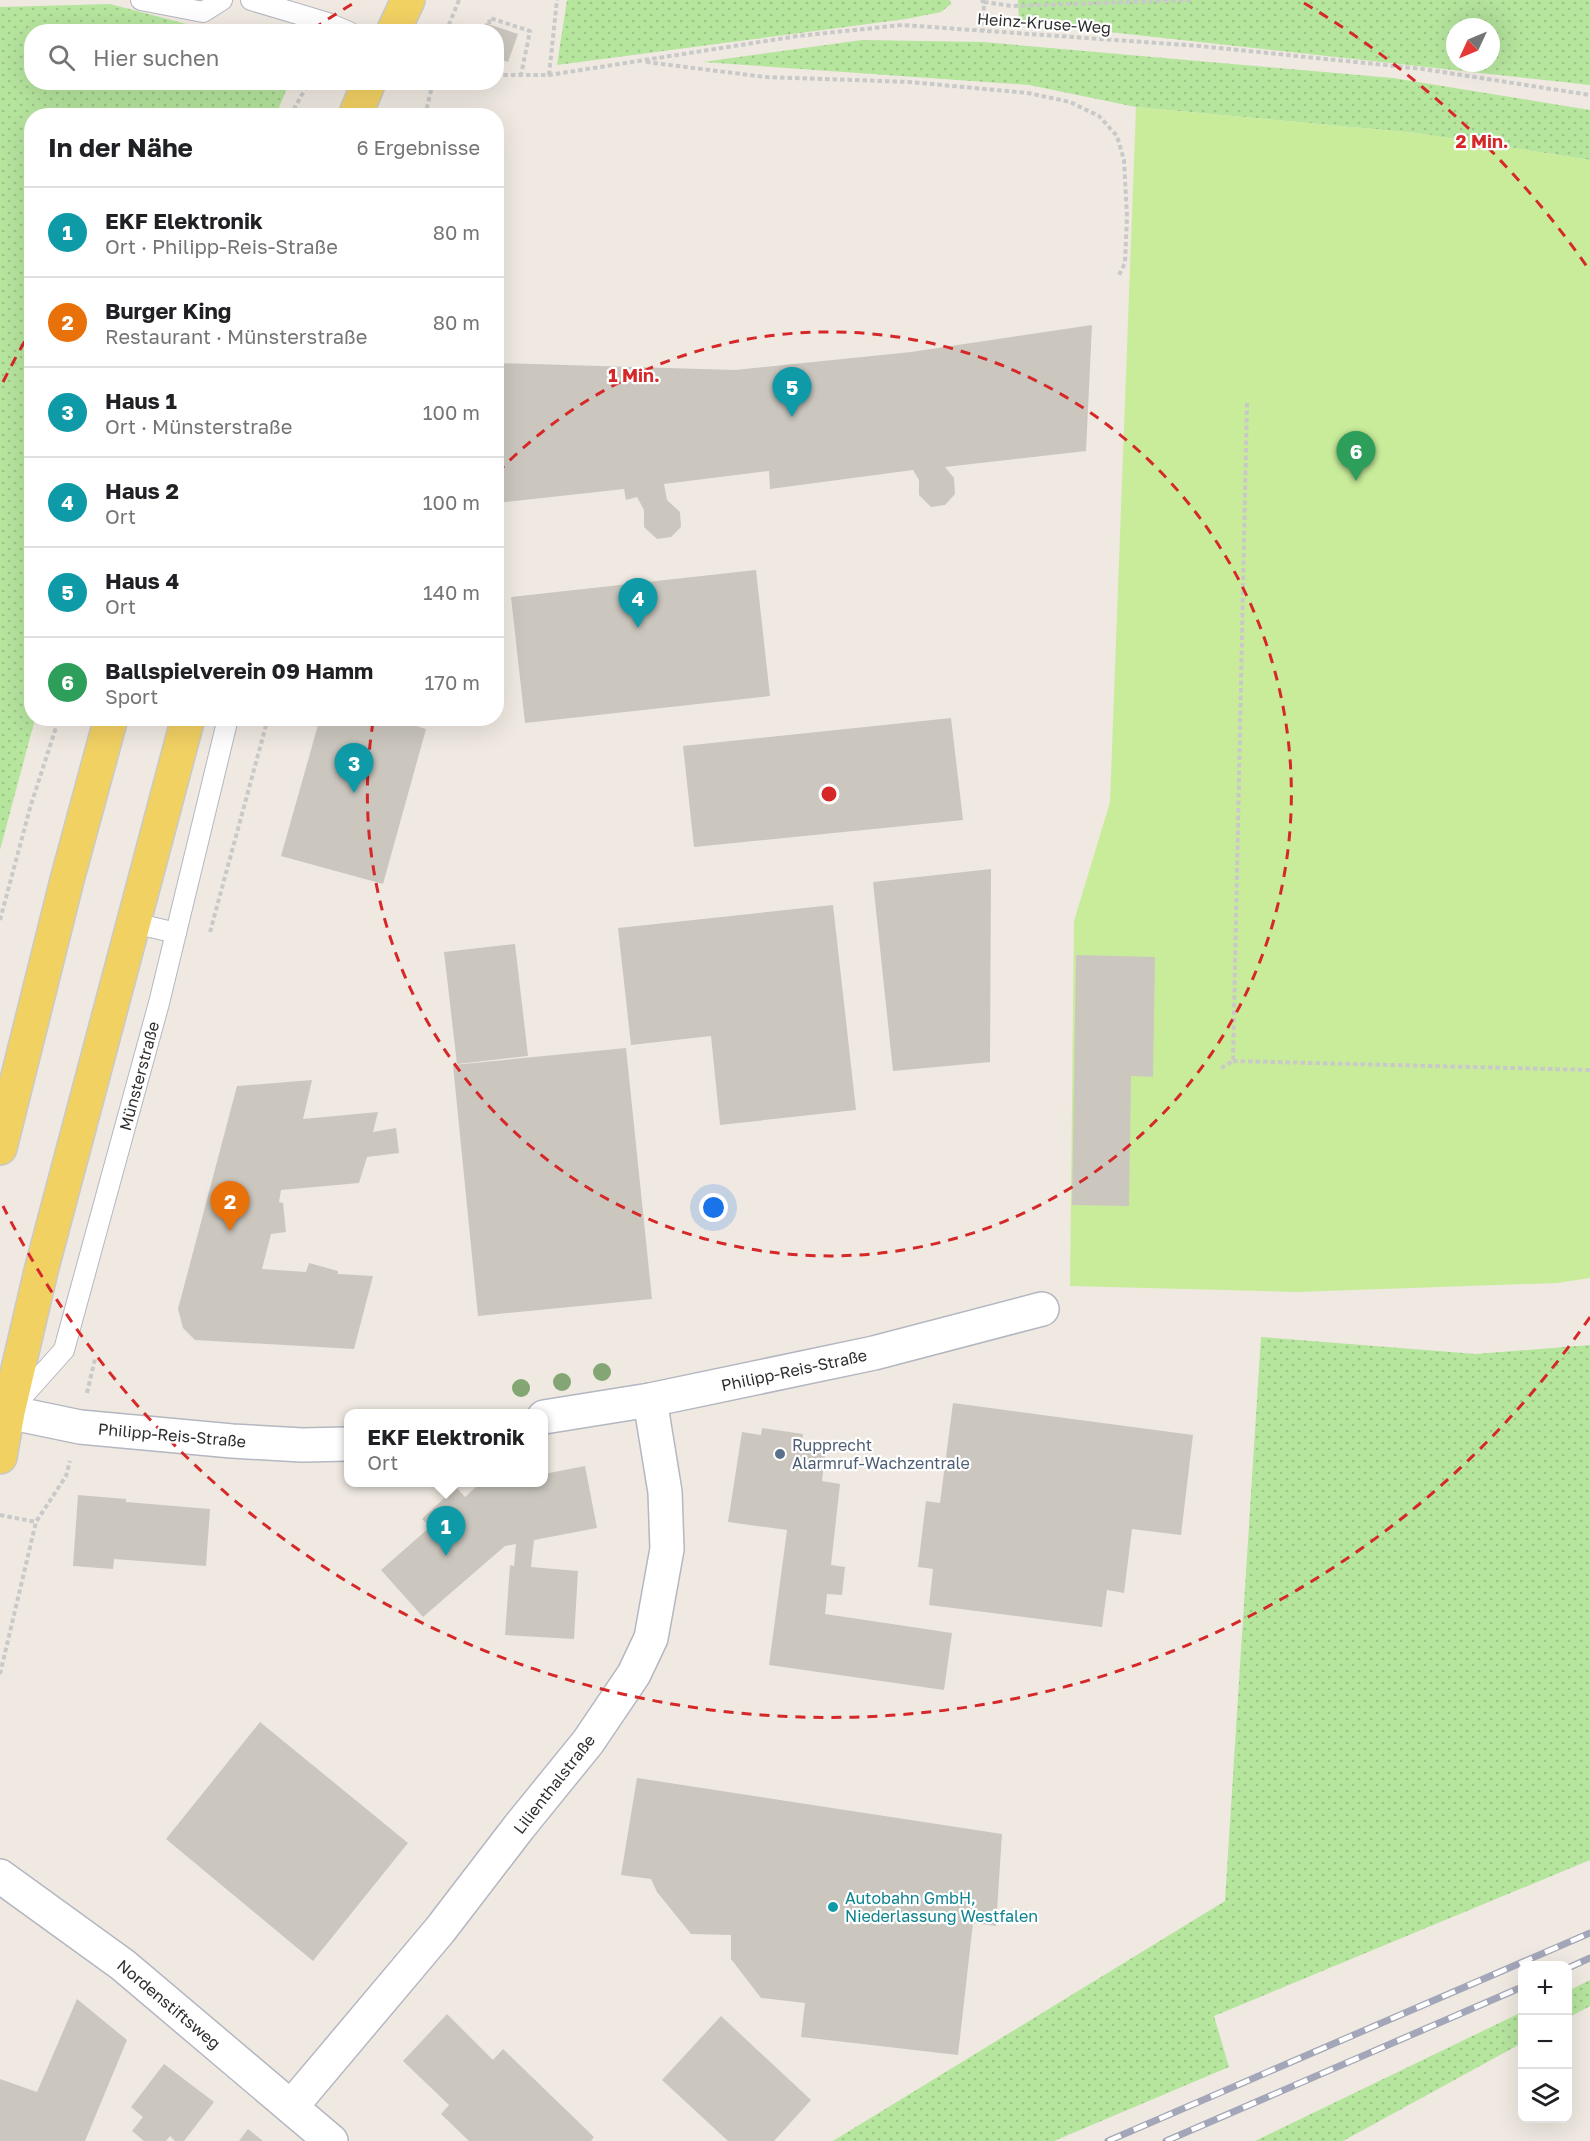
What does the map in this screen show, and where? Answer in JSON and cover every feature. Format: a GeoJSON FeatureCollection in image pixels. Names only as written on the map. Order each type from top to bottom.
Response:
{"type":"FeatureCollection","features":[{"type":"Feature","properties":{"kind":"main road"},"geometry":{"type":"LineString","coordinates":[[0,1148],[67,880],[109,726]]}},
{"type":"Feature","properties":{"kind":"main road"},"geometry":{"type":"LineString","coordinates":[[0,1457],[4,1408],[186,726]]}},
{"type":"Feature","properties":{"kind":"street","name":"Philipp-Reis-Straße"},"geometry":{"type":"LineString","coordinates":[[548,1416],[650,1400],[874,1353],[1042,1309]]}},
{"type":"Feature","properties":{"kind":"street","name":"Lilienthalstraße"},"geometry":{"type":"LineString","coordinates":[[291,2107],[440,1930],[588,1742],[634,1674],[651,1638],[667,1549],[665,1492],[650,1400]]}},
{"type":"Feature","properties":{"kind":"street","name":"Philipp-Reis-Straße"},"geometry":{"type":"LineString","coordinates":[[4,1408],[80,1427],[232,1441],[302,1445],[344,1444]]}},
{"type":"Feature","properties":{"kind":"street","name":"Nordenstiftsweg"},"geometry":{"type":"LineString","coordinates":[[0,1876],[123,1965],[331,2141]]}},
{"type":"Feature","properties":{"kind":"lane"},"geometry":{"type":"LineString","coordinates":[[141,0],[203,12],[222,0]]}},
{"type":"Feature","properties":{"kind":"lane"},"geometry":{"type":"LineString","coordinates":[[250,0],[330,24]]}},
{"type":"Feature","properties":{"kind":"lane","name":"Münsterstraße"},"geometry":{"type":"LineString","coordinates":[[4,1408],[64,1350],[159,1003],[226,726]]}},
{"type":"Feature","properties":{"kind":"lane"},"geometry":{"type":"LineString","coordinates":[[134,922],[176,933]]}},
{"type":"Feature","properties":{"kind":"path"},"geometry":{"type":"LineString","coordinates":[[448,24],[459,0]]}},
{"type":"Feature","properties":{"kind":"path"},"geometry":{"type":"LineString","coordinates":[[549,75],[557,0]]}},
{"type":"Feature","properties":{"kind":"path"},"geometry":{"type":"LineString","coordinates":[[983,31],[983,1],[1012,6],[1193,0]]}},
{"type":"Feature","properties":{"kind":"path"},"geometry":{"type":"LineString","coordinates":[[489,24],[490,18],[530,31],[521,75]]}},
{"type":"Feature","properties":{"kind":"path","name":"Heinz-Kruse-Weg"},"geometry":{"type":"LineString","coordinates":[[504,74],[549,75],[798,36],[902,25],[1200,46],[1423,69],[1590,95]]}},
{"type":"Feature","properties":{"kind":"path"},"geometry":{"type":"LineString","coordinates":[[642,61],[765,77],[910,82],[1016,92],[1070,102],[1099,116],[1117,136],[1124,160],[1127,217],[1125,263],[1118,277]]}},
{"type":"Feature","properties":{"kind":"path"},"geometry":{"type":"LineString","coordinates":[[294,108],[305,90]]}},
{"type":"Feature","properties":{"kind":"path"},"geometry":{"type":"LineString","coordinates":[[427,108],[431,90]]}},
{"type":"Feature","properties":{"kind":"path"},"geometry":{"type":"LineString","coordinates":[[1233,1061],[1246,400]]}},
{"type":"Feature","properties":{"kind":"path"},"geometry":{"type":"LineString","coordinates":[[0,920],[30,808],[56,726]]}},
{"type":"Feature","properties":{"kind":"path"},"geometry":{"type":"LineString","coordinates":[[1221,1068],[1233,1061],[1590,1070]]}},
{"type":"Feature","properties":{"kind":"path"},"geometry":{"type":"LineString","coordinates":[[0,1674],[36,1522],[66,1476],[80,1427]]}},
{"type":"Feature","properties":{"kind":"path"},"geometry":{"type":"LineString","coordinates":[[0,1515],[36,1522]]}},
{"type":"Feature","properties":{"kind":"green space"},"geometry":{"type":"Polygon","coordinates":[[[567,0],[950,0],[951,4],[941,12],[906,19],[557,65],[567,0]]]}},
{"type":"Feature","properties":{"kind":"green space"},"geometry":{"type":"Polygon","coordinates":[[[1018,0],[1590,0],[1590,85],[1472,72],[1500,72],[1500,18],[1446,18],[1446,69],[1019,22],[1018,0]]]}},
{"type":"Feature","properties":{"kind":"green space"},"geometry":{"type":"Polygon","coordinates":[[[110,4],[186,24],[24,24],[24,90],[286,90],[279,108],[24,108],[24,726],[33,726],[0,850],[0,7],[110,4]]]}},
{"type":"Feature","properties":{"kind":"green space"},"geometry":{"type":"Polygon","coordinates":[[[862,40],[983,42],[1393,78],[1590,110],[1590,160],[1416,133],[1136,107],[1029,85],[703,62],[862,40]]]}},
{"type":"Feature","properties":{"kind":"green space"},"geometry":{"type":"Polygon","coordinates":[[[1136,107],[1416,133],[1590,160],[1590,1278],[1557,1283],[1296,1292],[1070,1286],[1074,921],[1110,802],[1136,107]]]}},
{"type":"Feature","properties":{"kind":"green space"},"geometry":{"type":"Polygon","coordinates":[[[1261,1337],[1476,1354],[1590,1345],[1590,1860],[1214,2016],[1229,2067],[1054,2141],[833,2141],[1225,1901],[1261,1337]]]}},
{"type":"Feature","properties":{"kind":"green space"},"geometry":{"type":"Polygon","coordinates":[[[1590,1980],[1590,2006],[1572,2016],[1572,2015],[1572,1989],[1590,1980]]]}},
{"type":"Feature","properties":{"kind":"green space"},"geometry":{"type":"Polygon","coordinates":[[[1518,2014],[1518,2045],[1343,2141],[1255,2141],[1518,2014]]]}},
{"type":"Feature","properties":{"kind":"building"},"geometry":{"type":"Polygon","coordinates":[[[504,29],[518,34],[508,62],[504,61],[504,29]]]}},
{"type":"Feature","properties":{"kind":"building"},"geometry":{"type":"Polygon","coordinates":[[[1092,325],[1086,451],[945,467],[954,478],[955,494],[945,505],[931,507],[919,495],[919,480],[913,470],[770,489],[769,471],[664,484],[667,500],[680,512],[681,527],[671,537],[657,539],[644,527],[644,510],[637,497],[626,500],[624,489],[504,502],[504,363],[735,370],[911,352],[1092,325]]]}},
{"type":"Feature","properties":{"kind":"building"},"geometry":{"type":"Polygon","coordinates":[[[756,570],[770,696],[525,723],[511,597],[756,570]]]}},
{"type":"Feature","properties":{"kind":"building"},"geometry":{"type":"Polygon","coordinates":[[[951,718],[963,820],[694,847],[683,746],[951,718]]]}},
{"type":"Feature","properties":{"kind":"building"},"geometry":{"type":"Polygon","coordinates":[[[318,726],[416,726],[426,729],[383,884],[281,856],[318,726]]]}},
{"type":"Feature","properties":{"kind":"building"},"geometry":{"type":"Polygon","coordinates":[[[991,869],[990,1062],[893,1071],[873,882],[991,869]]]}},
{"type":"Feature","properties":{"kind":"building"},"geometry":{"type":"Polygon","coordinates":[[[833,905],[856,1110],[720,1125],[711,1036],[631,1045],[618,928],[833,905]]]}},
{"type":"Feature","properties":{"kind":"building"},"geometry":{"type":"Polygon","coordinates":[[[515,944],[528,1056],[457,1064],[444,952],[515,944]]]}},
{"type":"Feature","properties":{"kind":"building"},"geometry":{"type":"Polygon","coordinates":[[[1076,955],[1155,957],[1153,1077],[1131,1076],[1129,1206],[1072,1205],[1076,955]]]}},
{"type":"Feature","properties":{"kind":"building"},"geometry":{"type":"Polygon","coordinates":[[[626,1048],[652,1299],[478,1316],[453,1065],[626,1048]]]}},
{"type":"Feature","properties":{"kind":"building"},"geometry":{"type":"Polygon","coordinates":[[[312,1080],[303,1119],[378,1112],[373,1132],[396,1128],[399,1153],[367,1157],[359,1183],[281,1190],[279,1202],[283,1203],[286,1232],[271,1234],[262,1269],[306,1272],[309,1263],[338,1271],[338,1274],[373,1276],[354,1349],[195,1340],[183,1328],[178,1309],[237,1086],[312,1080]]]}},
{"type":"Feature","properties":{"kind":"building"},"geometry":{"type":"Polygon","coordinates":[[[953,1403],[1193,1435],[1181,1535],[1132,1529],[1124,1593],[1107,1590],[1102,1627],[929,1605],[933,1569],[918,1567],[926,1501],[940,1503],[953,1403]]]}},
{"type":"Feature","properties":{"kind":"building"},"geometry":{"type":"Polygon","coordinates":[[[762,1428],[803,1434],[801,1446],[826,1449],[822,1481],[840,1484],[831,1565],[845,1567],[842,1595],[827,1594],[825,1614],[952,1633],[944,1690],[769,1665],[787,1530],[728,1522],[742,1432],[761,1435],[762,1428]]]}},
{"type":"Feature","properties":{"kind":"building"},"geometry":{"type":"Polygon","coordinates":[[[585,1466],[597,1528],[534,1540],[531,1567],[578,1571],[574,1639],[505,1635],[510,1565],[514,1566],[516,1544],[505,1546],[423,1617],[381,1570],[430,1527],[422,1519],[456,1487],[465,1497],[476,1487],[548,1487],[548,1473],[585,1466]]]}},
{"type":"Feature","properties":{"kind":"building"},"geometry":{"type":"Polygon","coordinates":[[[78,1495],[126,1499],[126,1502],[210,1509],[206,1566],[114,1559],[113,1569],[73,1566],[78,1495]]]}},
{"type":"Feature","properties":{"kind":"building"},"geometry":{"type":"Polygon","coordinates":[[[260,1722],[408,1843],[313,1961],[166,1839],[260,1722]]]}},
{"type":"Feature","properties":{"kind":"building","name":"Autobahn GmbH, Niederlassung Westfalen"},"geometry":{"type":"Polygon","coordinates":[[[637,1778],[1002,1834],[996,1926],[973,1923],[958,2055],[801,2037],[805,2003],[761,1998],[731,1959],[731,1935],[691,1934],[657,1892],[651,1879],[621,1875],[637,1778]]]}},
{"type":"Feature","properties":{"kind":"building"},"geometry":{"type":"Polygon","coordinates":[[[77,1999],[127,2040],[85,2141],[0,2141],[0,2079],[37,2092],[77,1999]]]}},
{"type":"Feature","properties":{"kind":"building"},"geometry":{"type":"Polygon","coordinates":[[[447,2014],[493,2060],[503,2049],[594,2137],[591,2141],[469,2141],[441,2114],[449,2105],[403,2061],[447,2014]]]}},
{"type":"Feature","properties":{"kind":"building"},"geometry":{"type":"Polygon","coordinates":[[[721,2016],[811,2100],[774,2141],[728,2141],[662,2080],[721,2016]]]}},
{"type":"Feature","properties":{"kind":"building"},"geometry":{"type":"Polygon","coordinates":[[[164,2064],[214,2102],[184,2141],[175,2141],[170,2136],[166,2141],[144,2141],[132,2131],[143,2117],[131,2107],[164,2064]]]}},
{"type":"Feature","properties":{"kind":"building"},"geometry":{"type":"Polygon","coordinates":[[[248,2129],[263,2141],[239,2141],[248,2129]]]}},
{"type":"Feature","properties":{"kind":"railway"},"geometry":{"type":"LineString","coordinates":[[1108,2141],[1590,1933]]}},
{"type":"Feature","properties":{"kind":"railway"},"geometry":{"type":"LineString","coordinates":[[1572,1966],[1590,1958]]}},
{"type":"Feature","properties":{"kind":"railway"},"geometry":{"type":"LineString","coordinates":[[1166,2141],[1518,1989]]}},
{"type":"Feature","properties":{"kind":"place","name":"Haus 4"},"geometry":{"type":"Point","coordinates":[792,417]}},
{"type":"Feature","properties":{"kind":"place","name":"Ballspielverein 09 Hamm"},"geometry":{"type":"Point","coordinates":[1356,481]}},
{"type":"Feature","properties":{"kind":"place","name":"Haus 2"},"geometry":{"type":"Point","coordinates":[638,628]}},
{"type":"Feature","properties":{"kind":"place","name":"Haus 1"},"geometry":{"type":"Point","coordinates":[354,793]}},
{"type":"Feature","properties":{"kind":"place","name":"Burger King"},"geometry":{"type":"Point","coordinates":[230,1231]}},
{"type":"Feature","properties":{"kind":"place","name":"Rupprecht Alarmruf-Wachzentrale"},"geometry":{"type":"Point","coordinates":[780,1454]}},
{"type":"Feature","properties":{"kind":"place","name":"EKF Elektronik"},"geometry":{"type":"Point","coordinates":[446,1556]}},
{"type":"Feature","properties":{"kind":"place","name":"Autobahn GmbH, Niederlassung Westfalen"},"geometry":{"type":"Point","coordinates":[833,1907]}}]}
